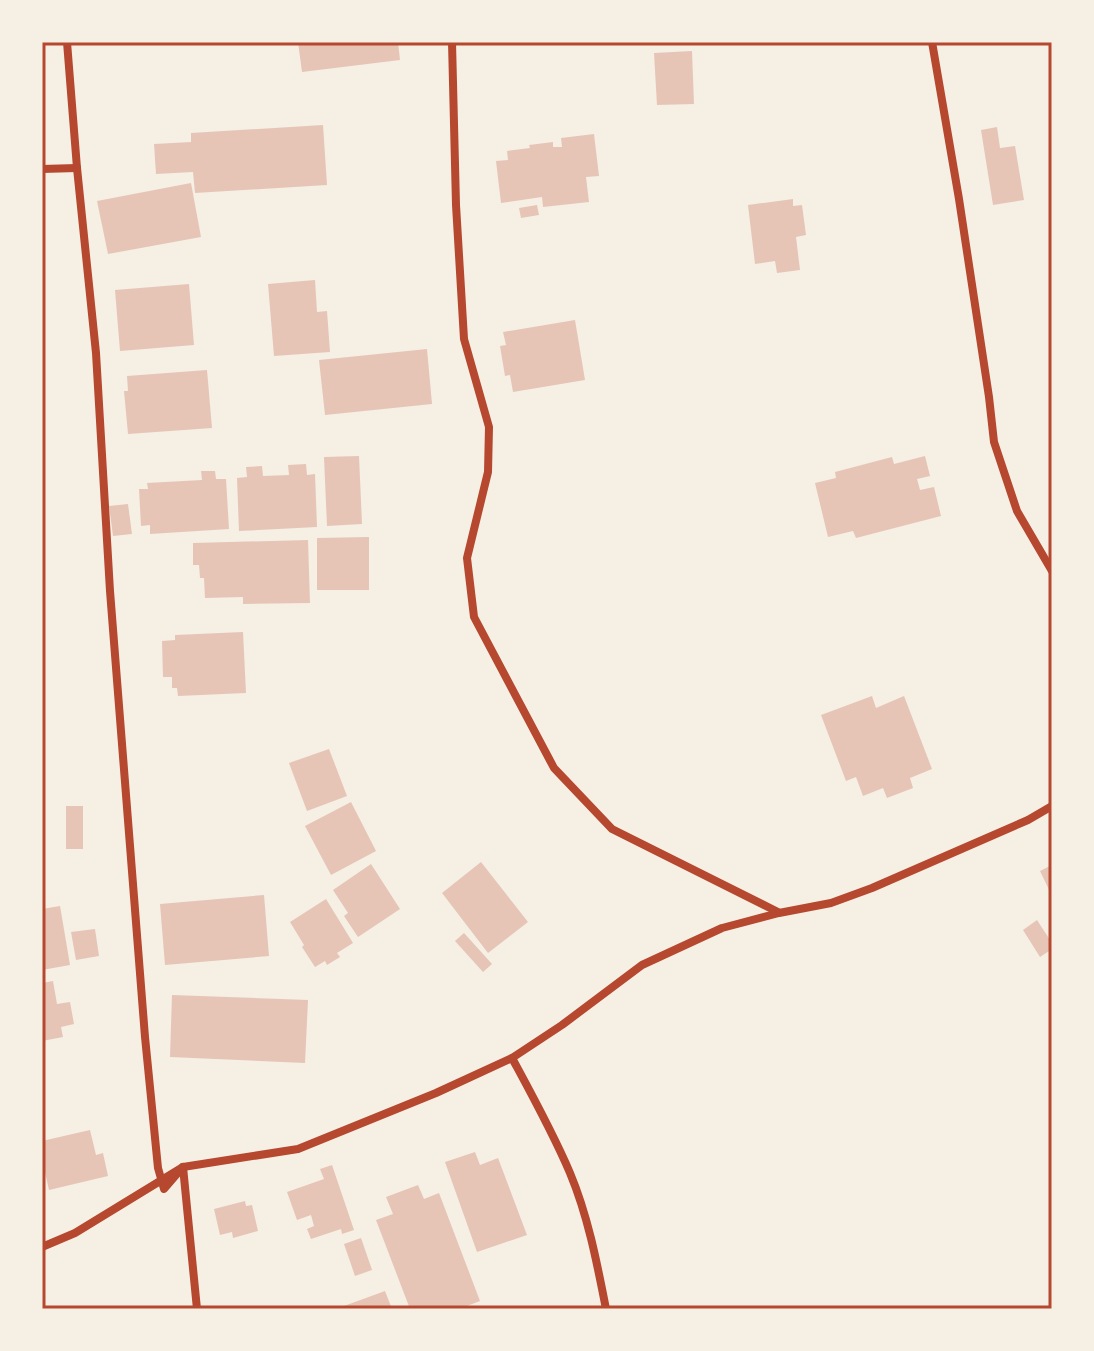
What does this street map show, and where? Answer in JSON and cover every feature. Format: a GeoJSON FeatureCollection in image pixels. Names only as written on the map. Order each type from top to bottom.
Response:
{"type":"FeatureCollection","features":[{"type":"Feature","properties":{"kind":"street"},"geometry":{"type":"LineString","coordinates":[[67,42],[96,353],[110,591],[145,1037],[158,1168],[164,1189],[183,1167]]}},
{"type":"Feature","properties":{"kind":"street"},"geometry":{"type":"LineString","coordinates":[[452,42],[456,205],[464,339],[489,427],[488,472],[467,558],[474,617],[554,768],[612,829],[779,913]]}},
{"type":"Feature","properties":{"kind":"street"},"geometry":{"type":"LineString","coordinates":[[932,42],[994,442],[1017,511],[1052,571]]}},
{"type":"Feature","properties":{"kind":"street"},"geometry":{"type":"LineString","coordinates":[[42,169],[77,168]]}},
{"type":"Feature","properties":{"kind":"street"},"geometry":{"type":"LineString","coordinates":[[42,1247],[75,1233],[183,1167],[298,1149],[436,1093],[512,1058],[642,965],[722,928],[831,903],[872,888],[1028,820],[1052,806]]}},
{"type":"Feature","properties":{"kind":"street"},"geometry":{"type":"LineString","coordinates":[[512,1058],[571,1174],[591,1236],[606,1309]]}},
{"type":"Feature","properties":{"kind":"street"},"geometry":{"type":"LineString","coordinates":[[183,1167],[197,1309]]}},
{"type":"Feature","properties":{"kind":"building"},"geometry":{"type":"Polygon","coordinates":[[[298,42],[398,42],[400,60],[302,72],[298,42]]]}},
{"type":"Feature","properties":{"kind":"building"},"geometry":{"type":"Polygon","coordinates":[[[692,51],[694,104],[657,105],[654,53],[692,51]]]}},
{"type":"Feature","properties":{"kind":"building"},"geometry":{"type":"Polygon","coordinates":[[[323,125],[327,185],[195,193],[193,172],[156,174],[154,144],[191,142],[191,133],[323,125]]]}},
{"type":"Feature","properties":{"kind":"building"},"geometry":{"type":"Polygon","coordinates":[[[997,127],[1000,148],[1015,146],[1024,200],[993,205],[981,130],[997,127]]]}},
{"type":"Feature","properties":{"kind":"building"},"geometry":{"type":"Polygon","coordinates":[[[594,134],[599,176],[586,177],[589,202],[543,207],[542,197],[501,203],[496,161],[508,160],[507,151],[553,142],[553,147],[562,147],[561,138],[594,134]]]}},
{"type":"Feature","properties":{"kind":"building"},"geometry":{"type":"Polygon","coordinates":[[[191,183],[201,237],[108,254],[97,201],[191,183]]]}},
{"type":"Feature","properties":{"kind":"building"},"geometry":{"type":"Polygon","coordinates":[[[793,199],[793,206],[802,205],[806,235],[796,237],[800,270],[777,273],[775,261],[755,264],[748,205],[793,199]]]}},
{"type":"Feature","properties":{"kind":"building"},"geometry":{"type":"Polygon","coordinates":[[[537,205],[539,215],[521,218],[519,208],[537,205]]]}},
{"type":"Feature","properties":{"kind":"building"},"geometry":{"type":"Polygon","coordinates":[[[315,280],[317,312],[327,311],[330,352],[274,356],[268,284],[315,280]]]}},
{"type":"Feature","properties":{"kind":"building"},"geometry":{"type":"Polygon","coordinates":[[[189,284],[194,345],[120,351],[115,290],[189,284]]]}},
{"type":"Feature","properties":{"kind":"building"},"geometry":{"type":"Polygon","coordinates":[[[575,320],[585,380],[513,392],[510,375],[505,376],[500,346],[506,345],[503,332],[575,320]]]}},
{"type":"Feature","properties":{"kind":"building"},"geometry":{"type":"Polygon","coordinates":[[[427,349],[432,404],[325,415],[319,360],[427,349]]]}},
{"type":"Feature","properties":{"kind":"building"},"geometry":{"type":"Polygon","coordinates":[[[207,370],[212,428],[128,434],[124,391],[128,391],[127,376],[207,370]]]}},
{"type":"Feature","properties":{"kind":"building"},"geometry":{"type":"Polygon","coordinates":[[[359,456],[362,524],[327,526],[324,457],[359,456]]]}},
{"type":"Feature","properties":{"kind":"building"},"geometry":{"type":"Polygon","coordinates":[[[925,456],[930,476],[917,479],[920,490],[934,487],[941,516],[856,538],[853,531],[828,537],[815,483],[836,478],[835,472],[892,457],[894,464],[925,456]]]}},
{"type":"Feature","properties":{"kind":"building"},"geometry":{"type":"Polygon","coordinates":[[[306,464],[307,475],[315,474],[317,527],[239,531],[237,478],[247,477],[246,467],[262,466],[263,476],[289,475],[288,465],[306,464]]]}},
{"type":"Feature","properties":{"kind":"building"},"geometry":{"type":"Polygon","coordinates":[[[201,471],[215,471],[216,479],[226,479],[229,529],[150,534],[150,525],[141,526],[139,489],[148,489],[147,483],[202,480],[201,471]]]}},
{"type":"Feature","properties":{"kind":"building"},"geometry":{"type":"Polygon","coordinates":[[[128,504],[132,534],[113,536],[109,506],[128,504]]]}},
{"type":"Feature","properties":{"kind":"building"},"geometry":{"type":"Polygon","coordinates":[[[369,537],[369,590],[317,590],[317,538],[369,537]]]}},
{"type":"Feature","properties":{"kind":"building"},"geometry":{"type":"Polygon","coordinates":[[[308,540],[310,603],[243,604],[243,597],[205,598],[204,578],[200,578],[199,565],[193,565],[193,543],[308,540]]]}},
{"type":"Feature","properties":{"kind":"building"},"geometry":{"type":"Polygon","coordinates":[[[243,632],[246,693],[178,696],[177,688],[172,688],[172,677],[163,677],[162,641],[175,640],[175,635],[243,632]]]}},
{"type":"Feature","properties":{"kind":"building"},"geometry":{"type":"Polygon","coordinates":[[[872,696],[876,708],[904,696],[932,769],[910,778],[913,788],[887,798],[883,788],[863,796],[856,777],[846,781],[821,715],[872,696]]]}},
{"type":"Feature","properties":{"kind":"building"},"geometry":{"type":"Polygon","coordinates":[[[329,749],[347,796],[307,811],[289,763],[329,749]]]}},
{"type":"Feature","properties":{"kind":"building"},"geometry":{"type":"Polygon","coordinates":[[[351,802],[376,851],[331,875],[305,826],[351,802]]]}},
{"type":"Feature","properties":{"kind":"building"},"geometry":{"type":"Polygon","coordinates":[[[66,806],[83,806],[83,849],[66,849],[66,806]]]}},
{"type":"Feature","properties":{"kind":"building"},"geometry":{"type":"Polygon","coordinates":[[[481,862],[528,922],[488,953],[442,893],[481,862]]]}},
{"type":"Feature","properties":{"kind":"building"},"geometry":{"type":"Polygon","coordinates":[[[371,864],[400,909],[358,937],[344,916],[348,913],[333,890],[371,864]]]}},
{"type":"Feature","properties":{"kind":"building"},"geometry":{"type":"Polygon","coordinates":[[[1052,865],[1052,896],[1040,871],[1052,865]]]}},
{"type":"Feature","properties":{"kind":"building"},"geometry":{"type":"Polygon","coordinates":[[[264,895],[269,956],[165,965],[160,904],[264,895]]]}},
{"type":"Feature","properties":{"kind":"building"},"geometry":{"type":"Polygon","coordinates":[[[326,899],[353,943],[337,953],[340,957],[327,965],[325,961],[315,967],[290,922],[326,899]]]}},
{"type":"Feature","properties":{"kind":"building"},"geometry":{"type":"Polygon","coordinates":[[[60,906],[70,965],[42,970],[42,909],[60,906]]]}},
{"type":"Feature","properties":{"kind":"building"},"geometry":{"type":"Polygon","coordinates":[[[1037,920],[1052,943],[1052,949],[1040,957],[1023,930],[1037,920]]]}},
{"type":"Feature","properties":{"kind":"building"},"geometry":{"type":"Polygon","coordinates":[[[95,929],[99,956],[76,960],[71,932],[95,929]]]}},
{"type":"Feature","properties":{"kind":"building"},"geometry":{"type":"Polygon","coordinates":[[[464,933],[492,964],[483,972],[455,941],[464,933]]]}},
{"type":"Feature","properties":{"kind":"building"},"geometry":{"type":"Polygon","coordinates":[[[53,981],[57,1004],[70,1002],[74,1024],[61,1027],[63,1037],[42,1041],[42,983],[53,981]]]}},
{"type":"Feature","properties":{"kind":"building"},"geometry":{"type":"Polygon","coordinates":[[[172,995],[308,1000],[305,1063],[170,1057],[172,995]]]}},
{"type":"Feature","properties":{"kind":"building"},"geometry":{"type":"Polygon","coordinates":[[[90,1130],[96,1155],[103,1153],[108,1176],[49,1190],[42,1159],[42,1141],[90,1130]]]}},
{"type":"Feature","properties":{"kind":"building"},"geometry":{"type":"Polygon","coordinates":[[[475,1152],[480,1165],[498,1158],[527,1235],[477,1252],[445,1162],[475,1152]]]}},
{"type":"Feature","properties":{"kind":"building"},"geometry":{"type":"Polygon","coordinates":[[[332,1165],[354,1230],[342,1234],[341,1229],[311,1239],[307,1229],[314,1226],[311,1215],[297,1220],[287,1192],[324,1179],[320,1169],[332,1165]]]}},
{"type":"Feature","properties":{"kind":"building"},"geometry":{"type":"Polygon","coordinates":[[[418,1185],[424,1199],[439,1193],[480,1301],[459,1309],[410,1309],[376,1220],[393,1214],[386,1197],[418,1185]]]}},
{"type":"Feature","properties":{"kind":"building"},"geometry":{"type":"Polygon","coordinates":[[[245,1201],[246,1206],[252,1205],[258,1231],[233,1238],[232,1232],[220,1235],[214,1209],[245,1201]]]}},
{"type":"Feature","properties":{"kind":"building"},"geometry":{"type":"Polygon","coordinates":[[[361,1238],[372,1270],[355,1276],[344,1244],[361,1238]]]}},
{"type":"Feature","properties":{"kind":"building"},"geometry":{"type":"Polygon","coordinates":[[[385,1291],[392,1309],[345,1309],[344,1306],[385,1291]]]}}]}
